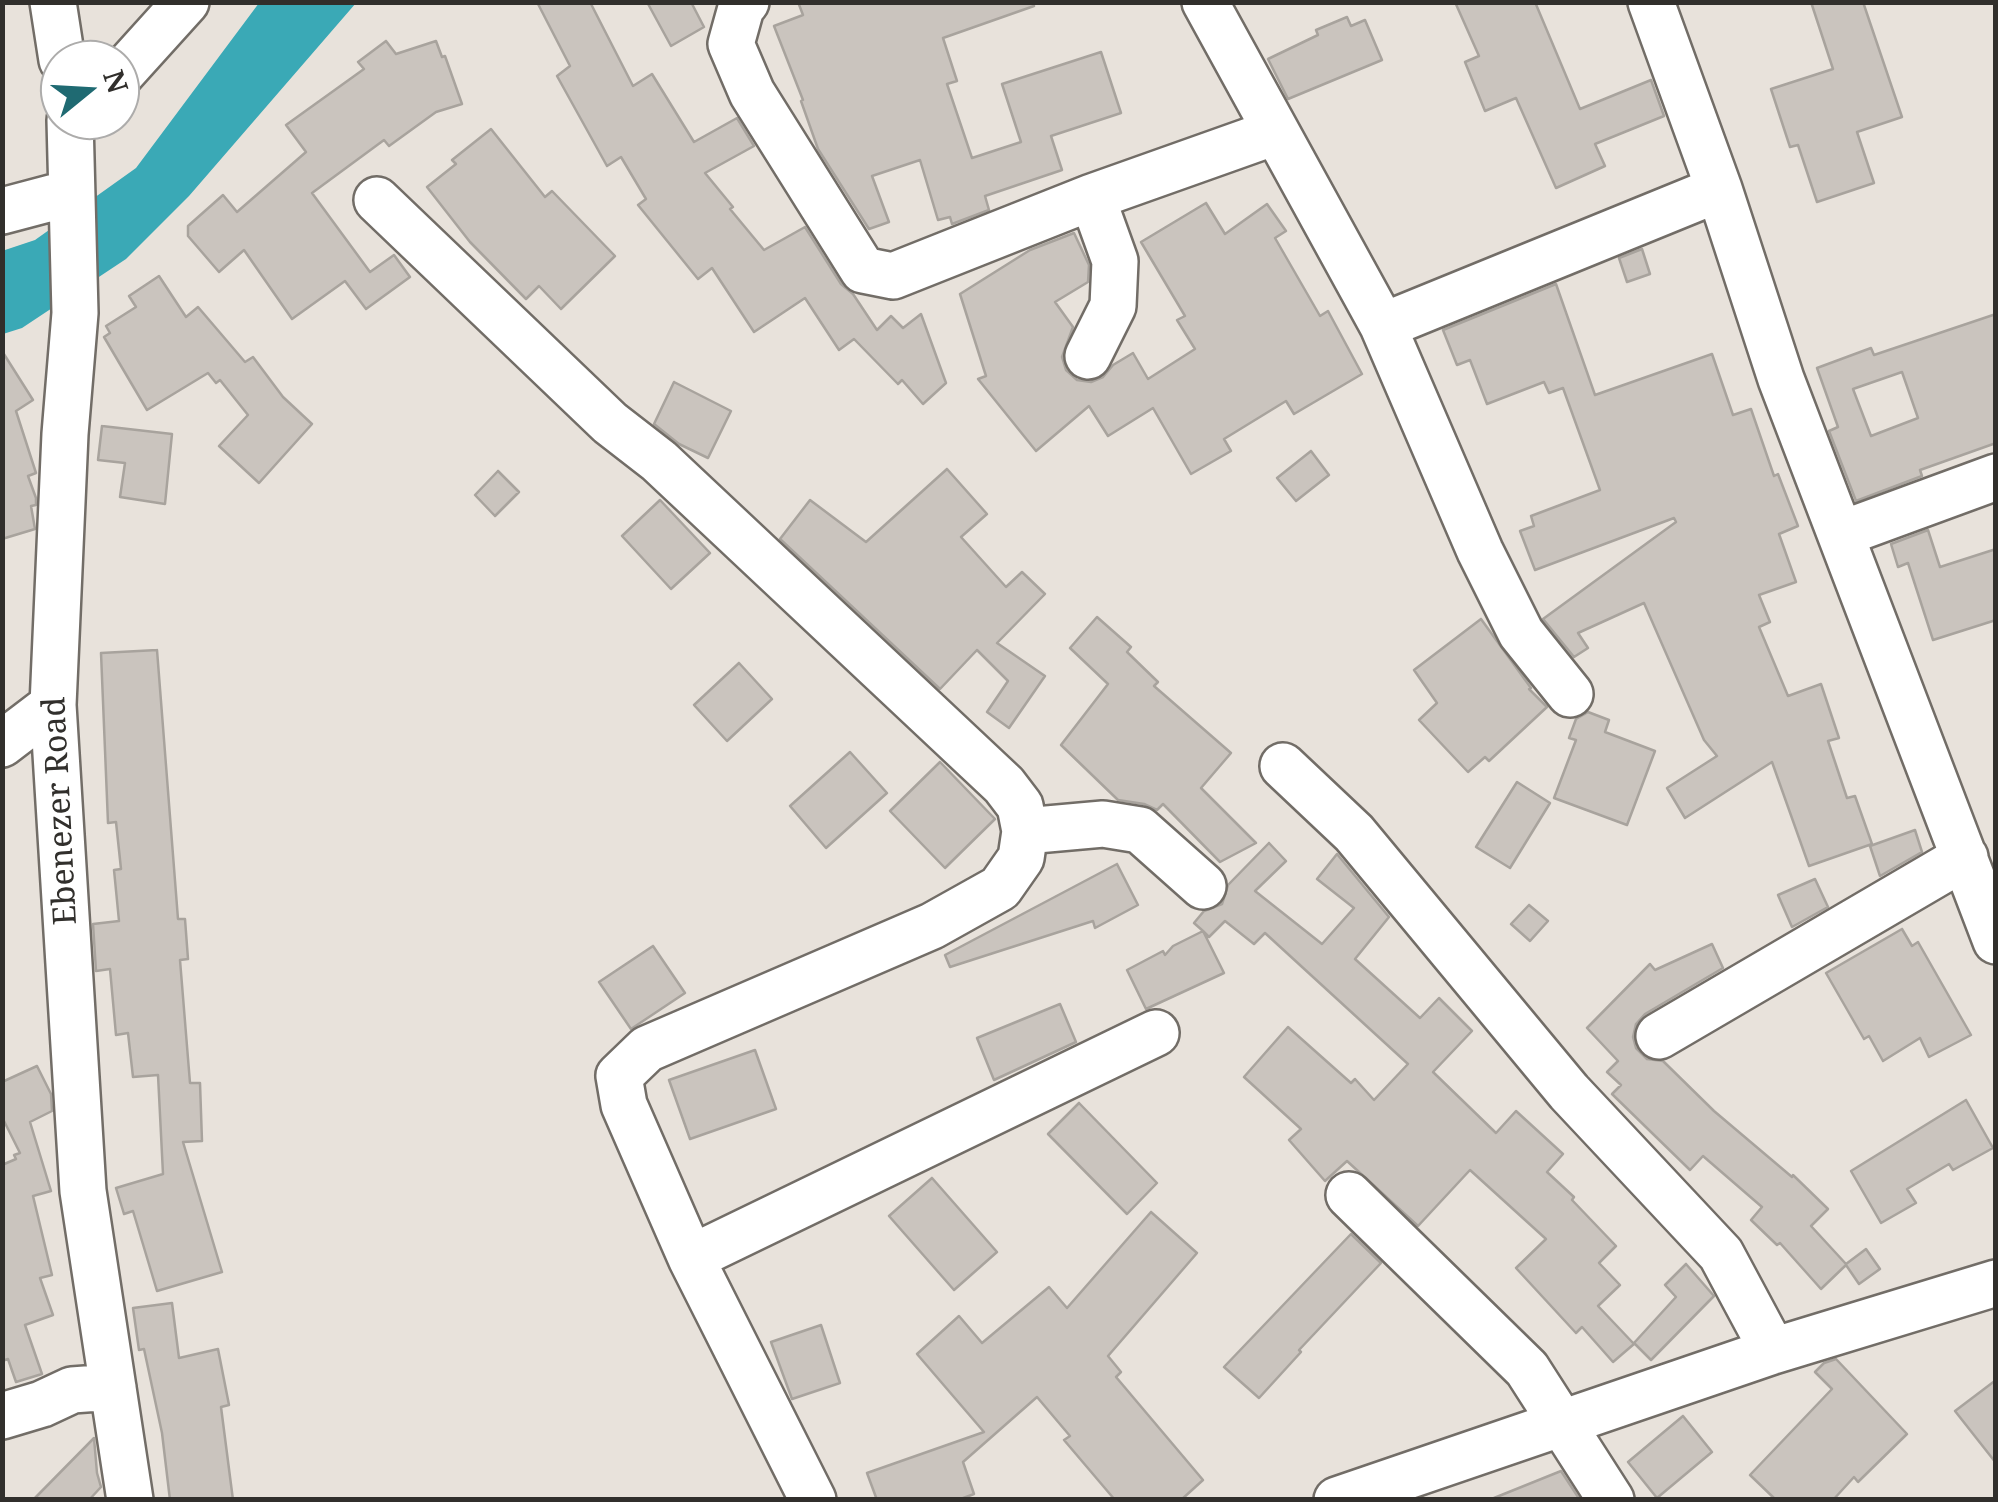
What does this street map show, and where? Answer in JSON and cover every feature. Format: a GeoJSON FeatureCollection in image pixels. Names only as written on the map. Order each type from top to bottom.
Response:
{"type":"FeatureCollection","features":[{"type":"Feature","properties":{"kind":"street"},"geometry":{"type":"LineString","coordinates":[[53,2],[59,40]]}},
{"type":"Feature","properties":{"kind":"street"},"geometry":{"type":"LineString","coordinates":[[140,53],[186,2]]}},
{"type":"Feature","properties":{"kind":"street"},"geometry":{"type":"LineString","coordinates":[[746,2],[731,44],[752,93],[863,270],[893,276],[1092,197],[1275,132]]}},
{"type":"Feature","properties":{"kind":"street"},"geometry":{"type":"LineString","coordinates":[[1205,2],[1382,326],[1480,552],[1520,633],[1570,694]]}},
{"type":"Feature","properties":{"kind":"street"},"geometry":{"type":"LineString","coordinates":[[1651,2],[1720,189],[1781,378],[1996,941]]}},
{"type":"Feature","properties":{"kind":"street","name":"Ebenezer Road"},"geometry":{"type":"LineString","coordinates":[[73,140],[74,313],[53,705],[83,1192],[130,1500]]}},
{"type":"Feature","properties":{"kind":"street"},"geometry":{"type":"LineString","coordinates":[[1382,326],[1720,189]]}},
{"type":"Feature","properties":{"kind":"street"},"geometry":{"type":"LineString","coordinates":[[1088,356],[1113,306],[1114,261],[1092,197]]}},
{"type":"Feature","properties":{"kind":"street"},"geometry":{"type":"LineString","coordinates":[[2,211],[71,199]]}},
{"type":"Feature","properties":{"kind":"street"},"geometry":{"type":"LineString","coordinates":[[377,200],[610,423],[659,461],[1004,785],[1020,806],[1025,830],[1020,858],[1000,888],[932,926],[647,1049],[619,1076],[624,1104],[692,1258],[813,1500]]}},
{"type":"Feature","properties":{"kind":"street"},"geometry":{"type":"LineString","coordinates":[[1841,534],[1996,477]]}},
{"type":"Feature","properties":{"kind":"street"},"geometry":{"type":"LineString","coordinates":[[2,744],[53,705]]}},
{"type":"Feature","properties":{"kind":"street"},"geometry":{"type":"LineString","coordinates":[[1283,766],[1354,833],[1569,1092],[1721,1254],[1774,1350]]}},
{"type":"Feature","properties":{"kind":"street"},"geometry":{"type":"LineString","coordinates":[[1025,830],[1103,824],[1140,830],[1203,886]]}},
{"type":"Feature","properties":{"kind":"street"},"geometry":{"type":"LineString","coordinates":[[1659,1036],[1965,856]]}},
{"type":"Feature","properties":{"kind":"street"},"geometry":{"type":"LineString","coordinates":[[692,1258],[1156,1033]]}},
{"type":"Feature","properties":{"kind":"street"},"geometry":{"type":"LineString","coordinates":[[1349,1194],[1527,1369],[1611,1500]]}},
{"type":"Feature","properties":{"kind":"street"},"geometry":{"type":"LineString","coordinates":[[1337,1500],[1774,1350],[1996,1283]]}},
{"type":"Feature","properties":{"kind":"street"},"geometry":{"type":"LineString","coordinates":[[2,1416],[72,1390],[113,1387]]}},
{"type":"Feature","properties":{"kind":"water"},"geometry":{"type":"Polygon","coordinates":[[[259,3],[356,3],[189,196],[126,259],[22,328],[3,334],[2,251],[35,240],[136,168],[259,3]]]}},
{"type":"Feature","properties":{"kind":"building"},"geometry":{"type":"Polygon","coordinates":[[[537,2],[590,2],[633,86],[652,74],[694,142],[737,118],[754,146],[705,173],[733,207],[730,209],[764,250],[805,227],[841,284],[853,294],[877,330],[891,316],[903,328],[921,314],[946,383],[923,404],[902,380],[898,384],[854,339],[839,350],[805,298],[754,332],[712,268],[698,279],[638,205],[646,199],[621,157],[607,166],[557,76],[570,66],[537,2]]]}},
{"type":"Feature","properties":{"kind":"building"},"geometry":{"type":"Polygon","coordinates":[[[647,2],[691,2],[704,27],[671,46],[647,2]]]}},
{"type":"Feature","properties":{"kind":"building"},"geometry":{"type":"Polygon","coordinates":[[[798,2],[1033,2],[1034,6],[943,38],[957,81],[947,84],[972,158],[1021,142],[1002,84],[1101,52],[1121,113],[1051,136],[1062,170],[985,196],[989,210],[952,224],[950,217],[938,220],[920,160],[872,176],[889,222],[869,229],[818,149],[774,26],[803,15],[798,2]]]}},
{"type":"Feature","properties":{"kind":"building"},"geometry":{"type":"Polygon","coordinates":[[[1455,2],[1535,2],[1580,109],[1651,80],[1664,116],[1595,144],[1605,166],[1556,188],[1516,98],[1485,111],[1465,62],[1479,56],[1455,2]]]}},
{"type":"Feature","properties":{"kind":"building"},"geometry":{"type":"Polygon","coordinates":[[[1811,2],[1863,2],[1902,117],[1857,132],[1874,183],[1817,202],[1798,145],[1790,147],[1771,89],[1833,69],[1811,2]]]}},
{"type":"Feature","properties":{"kind":"building"},"geometry":{"type":"Polygon","coordinates":[[[1347,17],[1351,26],[1365,20],[1382,60],[1288,99],[1268,59],[1318,35],[1316,30],[1347,17]]]}},
{"type":"Feature","properties":{"kind":"building"},"geometry":{"type":"Polygon","coordinates":[[[386,41],[396,54],[436,41],[462,104],[436,112],[389,146],[384,140],[312,193],[370,272],[394,255],[410,277],[366,309],[345,281],[292,319],[244,250],[219,272],[188,236],[188,226],[223,195],[237,212],[306,152],[286,125],[364,69],[358,62],[386,41]]]}},
{"type":"Feature","properties":{"kind":"building"},"geometry":{"type":"Polygon","coordinates":[[[491,129],[545,197],[552,191],[615,256],[561,309],[539,286],[526,299],[470,242],[427,187],[456,164],[452,160],[491,129]]]}},
{"type":"Feature","properties":{"kind":"building"},"geometry":{"type":"Polygon","coordinates":[[[1206,203],[1225,234],[1267,204],[1286,231],[1275,238],[1320,316],[1328,311],[1362,374],[1294,414],[1286,401],[1224,439],[1231,451],[1191,474],[1153,408],[1108,436],[1089,406],[1036,451],[978,379],[986,376],[960,294],[1030,250],[1074,233],[1089,265],[1088,282],[1055,302],[1073,327],[1062,357],[1066,370],[1077,380],[1091,382],[1133,353],[1148,379],[1195,349],[1177,320],[1185,316],[1141,242],[1206,203]]]}},
{"type":"Feature","properties":{"kind":"building"},"geometry":{"type":"Polygon","coordinates":[[[1642,249],[1650,274],[1627,282],[1619,258],[1642,249]]]}},
{"type":"Feature","properties":{"kind":"building"},"geometry":{"type":"Polygon","coordinates":[[[159,276],[186,317],[198,307],[245,362],[253,357],[283,397],[312,424],[259,483],[219,446],[248,415],[220,380],[216,383],[208,373],[147,410],[104,337],[110,333],[106,326],[136,307],[129,296],[159,276]]]}},
{"type":"Feature","properties":{"kind":"building"},"geometry":{"type":"Polygon","coordinates":[[[1556,284],[1595,395],[1712,354],[1733,415],[1751,409],[1774,476],[1778,474],[1798,526],[1779,534],[1796,582],[1759,595],[1770,622],[1759,627],[1788,696],[1821,684],[1839,738],[1828,741],[1847,798],[1855,796],[1872,844],[1809,866],[1772,762],[1685,818],[1667,788],[1717,756],[1704,740],[1644,603],[1578,633],[1588,648],[1574,657],[1543,619],[1676,522],[1674,518],[1535,570],[1520,531],[1534,526],[1531,516],[1600,490],[1563,388],[1549,393],[1544,382],[1487,404],[1470,360],[1457,365],[1443,330],[1556,284]]]}},
{"type":"Feature","properties":{"kind":"building"},"geometry":{"type":"Polygon","coordinates":[[[1996,314],[1996,443],[1920,470],[1922,476],[1856,501],[1829,431],[1838,427],[1817,368],[1871,348],[1874,355],[1996,314]],[[1902,372],[1853,389],[1871,436],[1918,418],[1902,372]]]}},
{"type":"Feature","properties":{"kind":"building"},"geometry":{"type":"Polygon","coordinates":[[[2,351],[33,400],[16,411],[36,473],[28,476],[36,505],[31,506],[35,529],[2,539],[2,351]]]}},
{"type":"Feature","properties":{"kind":"building"},"geometry":{"type":"Polygon","coordinates":[[[674,382],[731,411],[708,458],[679,444],[654,424],[674,382]]]}},
{"type":"Feature","properties":{"kind":"building"},"geometry":{"type":"Polygon","coordinates":[[[102,426],[172,434],[165,504],[120,497],[125,463],[98,460],[102,426]]]}},
{"type":"Feature","properties":{"kind":"building"},"geometry":{"type":"Polygon","coordinates":[[[1311,451],[1329,475],[1296,501],[1277,478],[1311,451]]]}},
{"type":"Feature","properties":{"kind":"building"},"geometry":{"type":"Polygon","coordinates":[[[947,469],[987,514],[961,537],[1006,587],[1022,572],[1045,594],[997,643],[1045,676],[1009,728],[987,712],[1008,681],[977,650],[940,689],[780,539],[810,500],[866,542],[947,469]]]}},
{"type":"Feature","properties":{"kind":"building"},"geometry":{"type":"Polygon","coordinates":[[[498,471],[519,492],[495,516],[475,495],[498,471]]]}},
{"type":"Feature","properties":{"kind":"building"},"geometry":{"type":"Polygon","coordinates":[[[660,500],[710,553],[671,589],[622,536],[660,500]]]}},
{"type":"Feature","properties":{"kind":"building"},"geometry":{"type":"Polygon","coordinates":[[[1928,530],[1940,567],[1996,549],[1996,620],[1933,640],[1908,563],[1898,567],[1891,544],[1928,530]]]}},
{"type":"Feature","properties":{"kind":"building"},"geometry":{"type":"Polygon","coordinates":[[[1097,617],[1131,647],[1127,652],[1158,682],[1154,686],[1231,753],[1201,788],[1256,843],[1220,862],[1163,804],[1157,810],[1118,800],[1061,745],[1108,684],[1070,648],[1097,617]]]}},
{"type":"Feature","properties":{"kind":"building"},"geometry":{"type":"Polygon","coordinates":[[[1481,619],[1529,689],[1547,707],[1489,761],[1485,757],[1468,772],[1419,720],[1437,703],[1414,670],[1481,619]]]}},
{"type":"Feature","properties":{"kind":"building"},"geometry":{"type":"Polygon","coordinates":[[[157,650],[178,919],[185,919],[188,959],[180,960],[190,1083],[200,1083],[202,1141],[183,1142],[222,1272],[157,1291],[133,1211],[124,1214],[116,1188],[163,1174],[158,1075],[133,1077],[128,1033],[116,1035],[110,969],[96,971],[93,924],[119,921],[114,870],[121,869],[116,822],[108,823],[101,653],[157,650]]]}},
{"type":"Feature","properties":{"kind":"building"},"geometry":{"type":"Polygon","coordinates":[[[739,663],[772,699],[727,741],[694,705],[739,663]]]}},
{"type":"Feature","properties":{"kind":"building"},"geometry":{"type":"Polygon","coordinates":[[[1588,712],[1609,720],[1605,732],[1655,751],[1627,825],[1554,798],[1576,740],[1569,738],[1576,719],[1588,712]]]}},
{"type":"Feature","properties":{"kind":"building"},"geometry":{"type":"Polygon","coordinates":[[[850,752],[887,793],[826,848],[790,806],[850,752]]]}},
{"type":"Feature","properties":{"kind":"building"},"geometry":{"type":"Polygon","coordinates":[[[940,762],[995,819],[945,868],[890,811],[940,762]]]}},
{"type":"Feature","properties":{"kind":"building"},"geometry":{"type":"Polygon","coordinates":[[[1517,782],[1550,803],[1510,868],[1476,847],[1517,782]]]}},
{"type":"Feature","properties":{"kind":"building"},"geometry":{"type":"Polygon","coordinates":[[[1915,830],[1922,852],[1880,876],[1870,846],[1915,830]]]}},
{"type":"Feature","properties":{"kind":"building"},"geometry":{"type":"Polygon","coordinates":[[[1269,843],[1286,861],[1255,891],[1322,944],[1354,908],[1317,879],[1337,854],[1389,917],[1355,959],[1420,1018],[1439,998],[1472,1031],[1433,1072],[1496,1133],[1516,1111],[1563,1154],[1547,1172],[1616,1246],[1599,1263],[1620,1285],[1598,1306],[1634,1344],[1613,1362],[1582,1327],[1576,1333],[1516,1268],[1546,1239],[1470,1170],[1418,1226],[1347,1161],[1325,1181],[1289,1140],[1301,1129],[1244,1077],[1288,1027],[1351,1083],[1355,1079],[1374,1100],[1408,1064],[1265,933],[1254,944],[1225,921],[1209,937],[1194,923],[1204,911],[1222,904],[1228,885],[1269,843]]]}},
{"type":"Feature","properties":{"kind":"building"},"geometry":{"type":"Polygon","coordinates":[[[1117,864],[1138,905],[1095,928],[1093,921],[950,967],[945,955],[1117,864]]]}},
{"type":"Feature","properties":{"kind":"building"},"geometry":{"type":"Polygon","coordinates":[[[1815,879],[1828,907],[1792,927],[1778,895],[1815,879]]]}},
{"type":"Feature","properties":{"kind":"building"},"geometry":{"type":"Polygon","coordinates":[[[1529,905],[1548,921],[1530,941],[1511,924],[1529,905]]]}},
{"type":"Feature","properties":{"kind":"building"},"geometry":{"type":"Polygon","coordinates":[[[1902,929],[1912,946],[1918,942],[1971,1035],[1929,1057],[1920,1038],[1883,1061],[1869,1036],[1864,1039],[1826,973],[1902,929]]]}},
{"type":"Feature","properties":{"kind":"building"},"geometry":{"type":"Polygon","coordinates":[[[1203,931],[1224,973],[1146,1009],[1127,970],[1163,951],[1165,955],[1173,946],[1203,931]]]}},
{"type":"Feature","properties":{"kind":"building"},"geometry":{"type":"Polygon","coordinates":[[[1712,944],[1723,968],[1645,1014],[1636,1024],[1636,1048],[1647,1059],[1663,1061],[1714,1111],[1828,1209],[1811,1226],[1846,1264],[1866,1249],[1880,1269],[1859,1284],[1846,1265],[1821,1289],[1780,1243],[1777,1245],[1751,1220],[1762,1207],[1703,1156],[1690,1170],[1612,1094],[1621,1085],[1607,1072],[1618,1061],[1587,1028],[1650,964],[1655,970],[1712,944]]]}},
{"type":"Feature","properties":{"kind":"building"},"geometry":{"type":"Polygon","coordinates":[[[653,946],[685,993],[631,1029],[599,982],[653,946]]]}},
{"type":"Feature","properties":{"kind":"building"},"geometry":{"type":"Polygon","coordinates":[[[1060,1004],[1076,1042],[994,1080],[977,1038],[1060,1004]]]}},
{"type":"Feature","properties":{"kind":"building"},"geometry":{"type":"Polygon","coordinates":[[[755,1050],[776,1109],[690,1139],[669,1080],[755,1050]]]}},
{"type":"Feature","properties":{"kind":"building"},"geometry":{"type":"Polygon","coordinates":[[[37,1066],[51,1094],[52,1111],[30,1122],[51,1191],[33,1196],[52,1275],[40,1278],[53,1315],[25,1325],[42,1374],[16,1382],[8,1359],[2,1361],[2,1165],[20,1153],[2,1117],[2,1082],[37,1066]]]}},
{"type":"Feature","properties":{"kind":"building"},"geometry":{"type":"Polygon","coordinates":[[[1966,1100],[1993,1148],[1953,1170],[1949,1164],[1907,1189],[1916,1203],[1881,1223],[1851,1171],[1966,1100]]]}},
{"type":"Feature","properties":{"kind":"building"},"geometry":{"type":"Polygon","coordinates":[[[1079,1103],[1157,1183],[1127,1214],[1048,1134],[1079,1103]]]}},
{"type":"Feature","properties":{"kind":"building"},"geometry":{"type":"Polygon","coordinates":[[[932,1178],[997,1252],[954,1290],[889,1216],[932,1178]]]}},
{"type":"Feature","properties":{"kind":"building"},"geometry":{"type":"Polygon","coordinates":[[[1151,1212],[1197,1253],[1108,1356],[1121,1372],[1116,1377],[1203,1480],[1181,1500],[1115,1500],[1064,1440],[1070,1436],[1037,1397],[963,1462],[974,1494],[958,1500],[877,1500],[867,1473],[984,1432],[917,1354],[959,1316],[982,1343],[1049,1287],[1067,1308],[1151,1212]]]}},
{"type":"Feature","properties":{"kind":"building"},"geometry":{"type":"Polygon","coordinates":[[[1351,1234],[1381,1263],[1259,1398],[1224,1367],[1351,1234]]]}},
{"type":"Feature","properties":{"kind":"building"},"geometry":{"type":"Polygon","coordinates":[[[1686,1264],[1714,1296],[1651,1360],[1634,1343],[1676,1297],[1665,1285],[1686,1264]]]}},
{"type":"Feature","properties":{"kind":"building"},"geometry":{"type":"Polygon","coordinates":[[[172,1303],[179,1358],[218,1349],[229,1405],[221,1407],[233,1500],[170,1500],[162,1433],[144,1349],[139,1350],[133,1308],[172,1303]]]}},
{"type":"Feature","properties":{"kind":"building"},"geometry":{"type":"Polygon","coordinates":[[[821,1325],[840,1383],[792,1399],[771,1342],[821,1325]]]}},
{"type":"Feature","properties":{"kind":"building"},"geometry":{"type":"Polygon","coordinates":[[[1836,1359],[1907,1434],[1858,1482],[1854,1477],[1833,1500],[1776,1500],[1750,1475],[1832,1389],[1815,1372],[1836,1359]]]}},
{"type":"Feature","properties":{"kind":"building"},"geometry":{"type":"Polygon","coordinates":[[[1996,1380],[1996,1463],[1955,1411],[1996,1380]]]}},
{"type":"Feature","properties":{"kind":"building"},"geometry":{"type":"Polygon","coordinates":[[[1683,1416],[1712,1452],[1657,1498],[1628,1462],[1683,1416]]]}},
{"type":"Feature","properties":{"kind":"building"},"geometry":{"type":"Polygon","coordinates":[[[94,1438],[101,1487],[89,1500],[33,1500],[94,1438]]]}},
{"type":"Feature","properties":{"kind":"building"},"geometry":{"type":"Polygon","coordinates":[[[1561,1471],[1580,1500],[1494,1500],[1494,1498],[1561,1471]]]}}]}
